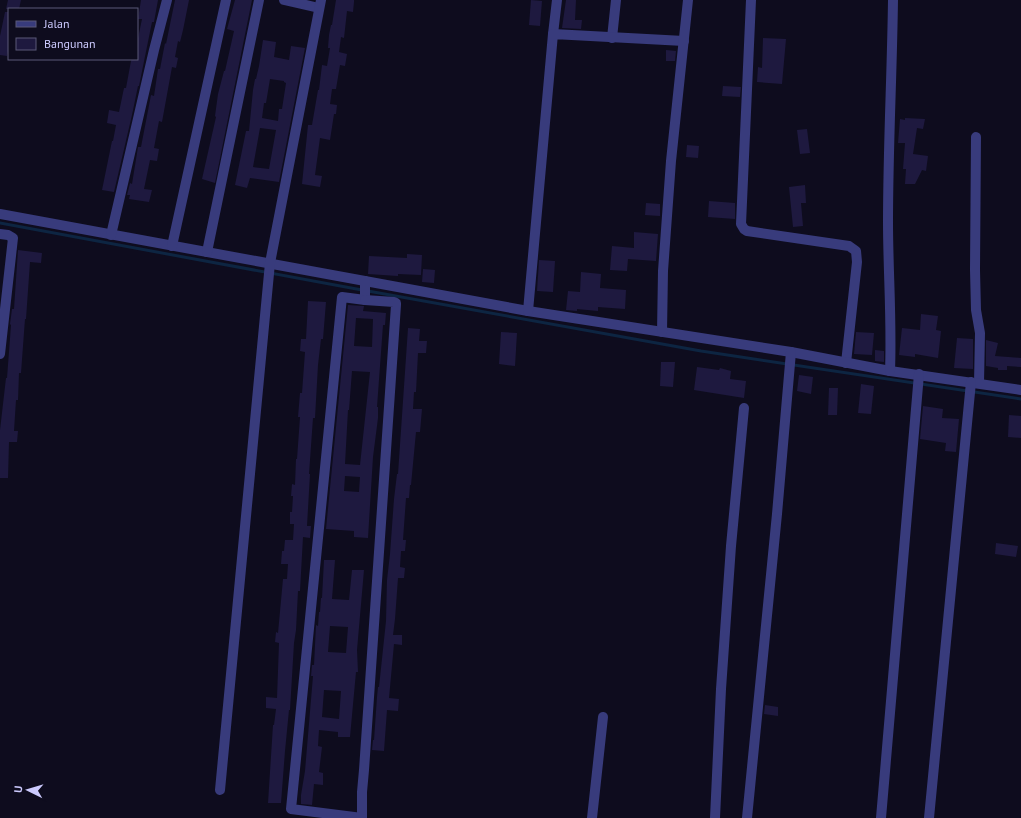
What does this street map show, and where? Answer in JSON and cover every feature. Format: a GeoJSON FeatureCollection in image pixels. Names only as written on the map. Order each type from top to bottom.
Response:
{"type":"FeatureCollection","features":[{"type":"Feature","properties":{"kind":"street"},"geometry":{"type":"LineString","coordinates":[[111,235],[167,0]]}},
{"type":"Feature","properties":{"kind":"street"},"geometry":{"type":"LineString","coordinates":[[172,246],[226,0]]}},
{"type":"Feature","properties":{"kind":"street"},"geometry":{"type":"LineString","coordinates":[[207,252],[259,0]]}},
{"type":"Feature","properties":{"kind":"street"},"geometry":{"type":"LineString","coordinates":[[220,790],[270,263],[320,4],[284,0]]}},
{"type":"Feature","properties":{"kind":"street"},"geometry":{"type":"LineString","coordinates":[[528,311],[557,0]]}},
{"type":"Feature","properties":{"kind":"street"},"geometry":{"type":"LineString","coordinates":[[612,38],[616,0]]}},
{"type":"Feature","properties":{"kind":"street"},"geometry":{"type":"LineString","coordinates":[[662,332],[664,271],[671,161],[688,0]]}},
{"type":"Feature","properties":{"kind":"street"},"geometry":{"type":"LineString","coordinates":[[751,0],[742,224],[744,229],[747,230],[849,246],[856,251],[857,262],[846,362]]}},
{"type":"Feature","properties":{"kind":"street"},"geometry":{"type":"LineString","coordinates":[[890,371],[891,349],[888,264],[888,203],[892,0]]}},
{"type":"Feature","properties":{"kind":"street"},"geometry":{"type":"LineString","coordinates":[[553,34],[684,41]]}},
{"type":"Feature","properties":{"kind":"street"},"geometry":{"type":"LineString","coordinates":[[929,818],[970,395],[974,383],[980,334],[976,310],[975,270],[976,137]]}},
{"type":"Feature","properties":{"kind":"street"},"geometry":{"type":"LineString","coordinates":[[0,214],[270,263],[365,290],[396,303],[362,792],[362,818],[291,809],[342,297],[365,290],[528,311],[846,362],[890,371],[1021,390]]}},
{"type":"Feature","properties":{"kind":"street"},"geometry":{"type":"LineString","coordinates":[[0,234],[8,235],[13,238],[0,354]]}},
{"type":"Feature","properties":{"kind":"street"},"geometry":{"type":"LineString","coordinates":[[747,818],[791,354]]}},
{"type":"Feature","properties":{"kind":"street"},"geometry":{"type":"LineString","coordinates":[[882,818],[919,374]]}},
{"type":"Feature","properties":{"kind":"street"},"geometry":{"type":"LineString","coordinates":[[715,818],[731,554],[744,408]]}},
{"type":"Feature","properties":{"kind":"street"},"geometry":{"type":"LineString","coordinates":[[592,818],[603,717]]}},
{"type":"Feature","properties":{"kind":"building"},"geometry":{"type":"Polygon","coordinates":[[[8,0],[21,0],[19,8],[6,9],[8,0]]]}},
{"type":"Feature","properties":{"kind":"building"},"geometry":{"type":"Polygon","coordinates":[[[141,0],[158,0],[114,192],[102,190],[116,125],[107,123],[109,110],[119,112],[124,88],[126,88],[131,61],[138,60],[138,38],[142,19],[138,19],[141,0]]]}},
{"type":"Feature","properties":{"kind":"building"},"geometry":{"type":"Polygon","coordinates":[[[175,0],[189,0],[180,42],[178,41],[175,57],[178,58],[176,68],[172,67],[162,122],[159,121],[154,148],[159,149],[157,161],[150,160],[144,189],[152,190],[149,202],[129,199],[130,195],[127,195],[130,183],[132,184],[138,147],[141,147],[151,95],[154,96],[158,69],[160,69],[175,0]]]}},
{"type":"Feature","properties":{"kind":"building"},"geometry":{"type":"Polygon","coordinates":[[[235,0],[252,0],[215,183],[202,179],[216,117],[218,94],[234,31],[227,29],[235,0]]]}},
{"type":"Feature","properties":{"kind":"building"},"geometry":{"type":"Polygon","coordinates":[[[336,0],[354,0],[354,2],[353,12],[347,11],[344,38],[341,37],[339,52],[347,54],[345,66],[340,65],[336,89],[332,89],[330,104],[337,105],[330,140],[320,138],[315,175],[322,176],[320,187],[302,184],[308,125],[312,125],[322,65],[327,66],[330,48],[328,48],[329,35],[336,0]]]}},
{"type":"Feature","properties":{"kind":"building"},"geometry":{"type":"Polygon","coordinates":[[[531,0],[542,1],[540,26],[529,25],[531,0]]]}},
{"type":"Feature","properties":{"kind":"building"},"geometry":{"type":"Polygon","coordinates":[[[566,0],[576,0],[575,20],[582,20],[581,29],[562,28],[566,0]]]}},
{"type":"Feature","properties":{"kind":"building"},"geometry":{"type":"Polygon","coordinates":[[[5,12],[8,12],[7,56],[0,55],[0,36],[5,12]]]}},
{"type":"Feature","properties":{"kind":"building"},"geometry":{"type":"Polygon","coordinates":[[[763,38],[786,39],[782,84],[757,82],[758,67],[762,68],[763,38]]]}},
{"type":"Feature","properties":{"kind":"building"},"geometry":{"type":"Polygon","coordinates":[[[263,40],[276,42],[274,57],[289,60],[291,46],[305,48],[279,182],[250,178],[247,188],[235,185],[246,131],[249,131],[253,90],[263,40]],[[270,79],[262,118],[278,121],[279,109],[282,109],[286,83],[284,81],[270,79]],[[260,128],[253,167],[269,169],[276,130],[260,128]]]}},
{"type":"Feature","properties":{"kind":"building"},"geometry":{"type":"Polygon","coordinates":[[[666,50],[676,51],[675,61],[666,61],[666,50]]]}},
{"type":"Feature","properties":{"kind":"building"},"geometry":{"type":"Polygon","coordinates":[[[723,86],[741,87],[740,97],[722,96],[723,86]]]}},
{"type":"Feature","properties":{"kind":"building"},"geometry":{"type":"Polygon","coordinates":[[[905,118],[925,119],[923,129],[917,128],[913,154],[928,156],[926,171],[922,170],[915,184],[905,184],[906,169],[903,169],[905,143],[898,143],[900,119],[905,120],[905,118]]]}},
{"type":"Feature","properties":{"kind":"building"},"geometry":{"type":"Polygon","coordinates":[[[807,129],[810,153],[800,154],[797,130],[807,129]]]}},
{"type":"Feature","properties":{"kind":"building"},"geometry":{"type":"Polygon","coordinates":[[[687,145],[699,146],[698,158],[686,157],[687,145]]]}},
{"type":"Feature","properties":{"kind":"building"},"geometry":{"type":"Polygon","coordinates":[[[805,185],[806,203],[801,203],[803,226],[793,227],[789,187],[805,185]]]}},
{"type":"Feature","properties":{"kind":"building"},"geometry":{"type":"Polygon","coordinates":[[[709,201],[735,203],[735,219],[708,217],[709,201]]]}},
{"type":"Feature","properties":{"kind":"building"},"geometry":{"type":"Polygon","coordinates":[[[646,203],[660,204],[660,216],[645,215],[646,203]]]}},
{"type":"Feature","properties":{"kind":"building"},"geometry":{"type":"Polygon","coordinates":[[[634,232],[658,234],[656,261],[628,259],[627,271],[610,270],[612,246],[634,248],[634,232]]]}},
{"type":"Feature","properties":{"kind":"building"},"geometry":{"type":"Polygon","coordinates":[[[18,250],[42,253],[41,263],[30,262],[21,373],[19,373],[18,400],[16,400],[14,431],[18,431],[17,442],[9,442],[8,478],[0,478],[0,430],[7,378],[10,324],[12,309],[14,309],[18,250]]]}},
{"type":"Feature","properties":{"kind":"building"},"geometry":{"type":"Polygon","coordinates":[[[407,254],[422,255],[421,275],[398,274],[398,276],[368,274],[369,256],[407,258],[407,254]]]}},
{"type":"Feature","properties":{"kind":"building"},"geometry":{"type":"Polygon","coordinates":[[[539,260],[555,261],[553,292],[537,291],[539,260]]]}},
{"type":"Feature","properties":{"kind":"building"},"geometry":{"type":"Polygon","coordinates":[[[423,269],[435,270],[434,283],[422,282],[423,269]]]}},
{"type":"Feature","properties":{"kind":"building"},"geometry":{"type":"Polygon","coordinates":[[[581,272],[601,274],[600,288],[626,290],[625,309],[598,307],[598,311],[577,309],[577,311],[566,310],[568,291],[580,292],[581,272]]]}},
{"type":"Feature","properties":{"kind":"building"},"geometry":{"type":"Polygon","coordinates":[[[308,301],[326,302],[323,339],[321,339],[318,365],[315,418],[313,418],[309,474],[307,526],[311,526],[310,538],[303,537],[300,591],[298,591],[290,710],[281,803],[268,803],[273,725],[276,709],[266,708],[266,697],[277,698],[279,643],[275,642],[276,632],[278,633],[283,579],[287,579],[288,564],[281,564],[282,551],[284,551],[285,540],[293,540],[294,524],[290,524],[290,512],[292,512],[293,496],[291,496],[292,484],[295,485],[300,417],[298,417],[300,393],[302,393],[305,352],[300,351],[301,339],[306,339],[308,301]]]}},
{"type":"Feature","properties":{"kind":"building"},"geometry":{"type":"Polygon","coordinates":[[[348,305],[364,306],[363,311],[386,313],[385,325],[383,325],[377,407],[378,418],[373,457],[368,538],[354,537],[354,531],[326,529],[348,305]],[[356,318],[354,346],[372,347],[373,319],[356,318]],[[352,371],[345,464],[360,465],[370,372],[352,371]],[[345,476],[344,491],[359,492],[360,477],[345,476]]]}},
{"type":"Feature","properties":{"kind":"building"},"geometry":{"type":"Polygon","coordinates":[[[921,314],[938,316],[936,330],[941,331],[938,358],[915,354],[915,357],[899,355],[902,328],[920,330],[921,314]]]}},
{"type":"Feature","properties":{"kind":"building"},"geometry":{"type":"Polygon","coordinates":[[[408,328],[420,329],[419,341],[427,341],[426,353],[418,353],[416,392],[414,392],[413,409],[422,409],[420,432],[416,432],[411,485],[409,498],[406,498],[403,540],[406,540],[405,551],[401,551],[400,567],[405,568],[404,578],[398,578],[393,635],[402,635],[402,645],[394,644],[389,698],[399,699],[398,711],[387,710],[384,751],[372,750],[386,621],[387,580],[394,499],[398,474],[408,328]]]}},
{"type":"Feature","properties":{"kind":"building"},"geometry":{"type":"Polygon","coordinates":[[[501,332],[517,333],[515,366],[499,364],[501,332]]]}},
{"type":"Feature","properties":{"kind":"building"},"geometry":{"type":"Polygon","coordinates":[[[856,332],[874,333],[872,355],[854,354],[856,332]]]}},
{"type":"Feature","properties":{"kind":"building"},"geometry":{"type":"Polygon","coordinates":[[[957,338],[973,339],[973,369],[954,368],[957,338]]]}},
{"type":"Feature","properties":{"kind":"building"},"geometry":{"type":"Polygon","coordinates":[[[986,340],[998,343],[995,356],[1021,358],[1021,367],[1007,366],[1007,370],[998,370],[998,368],[986,366],[986,340]]]}},
{"type":"Feature","properties":{"kind":"building"},"geometry":{"type":"Polygon","coordinates":[[[875,350],[884,351],[884,362],[875,361],[875,350]]]}},
{"type":"Feature","properties":{"kind":"building"},"geometry":{"type":"Polygon","coordinates":[[[661,362],[675,362],[673,387],[660,386],[661,362]]]}},
{"type":"Feature","properties":{"kind":"building"},"geometry":{"type":"Polygon","coordinates":[[[697,367],[719,370],[720,368],[731,371],[730,379],[746,381],[744,398],[694,390],[697,367]]]}},
{"type":"Feature","properties":{"kind":"building"},"geometry":{"type":"Polygon","coordinates":[[[799,375],[813,377],[811,394],[797,391],[799,375]]]}},
{"type":"Feature","properties":{"kind":"building"},"geometry":{"type":"Polygon","coordinates":[[[861,384],[874,386],[871,414],[858,413],[861,384]]]}},
{"type":"Feature","properties":{"kind":"building"},"geometry":{"type":"Polygon","coordinates":[[[829,388],[838,388],[837,415],[828,415],[829,388]]]}},
{"type":"Feature","properties":{"kind":"building"},"geometry":{"type":"Polygon","coordinates":[[[923,406],[943,409],[942,418],[959,419],[956,452],[945,451],[946,443],[920,439],[923,406]]]}},
{"type":"Feature","properties":{"kind":"building"},"geometry":{"type":"Polygon","coordinates":[[[1009,415],[1021,416],[1021,438],[1008,437],[1009,415]]]}},
{"type":"Feature","properties":{"kind":"building"},"geometry":{"type":"Polygon","coordinates":[[[996,543],[1018,546],[1016,557],[995,554],[996,543]]]}},
{"type":"Feature","properties":{"kind":"building"},"geometry":{"type":"Polygon","coordinates":[[[324,560],[335,560],[332,599],[349,600],[352,570],[364,570],[357,650],[358,672],[356,672],[350,737],[338,737],[338,732],[319,730],[318,746],[322,747],[319,772],[323,773],[323,785],[314,784],[312,805],[301,804],[301,795],[305,771],[316,625],[318,626],[322,598],[324,560]],[[330,626],[328,652],[346,653],[348,627],[330,626]],[[324,690],[322,717],[339,719],[341,691],[324,690]]]}},
{"type":"Feature","properties":{"kind":"building"},"geometry":{"type":"Polygon","coordinates":[[[765,705],[778,707],[778,716],[764,714],[765,705]]]}},
{"type":"Feature","properties":{"kind":"waterway"},"geometry":{"type":"LineString","coordinates":[[0,223],[362,290]]}},
{"type":"Feature","properties":{"kind":"waterway"},"geometry":{"type":"LineString","coordinates":[[368,291],[701,351],[1021,399]]}}]}
